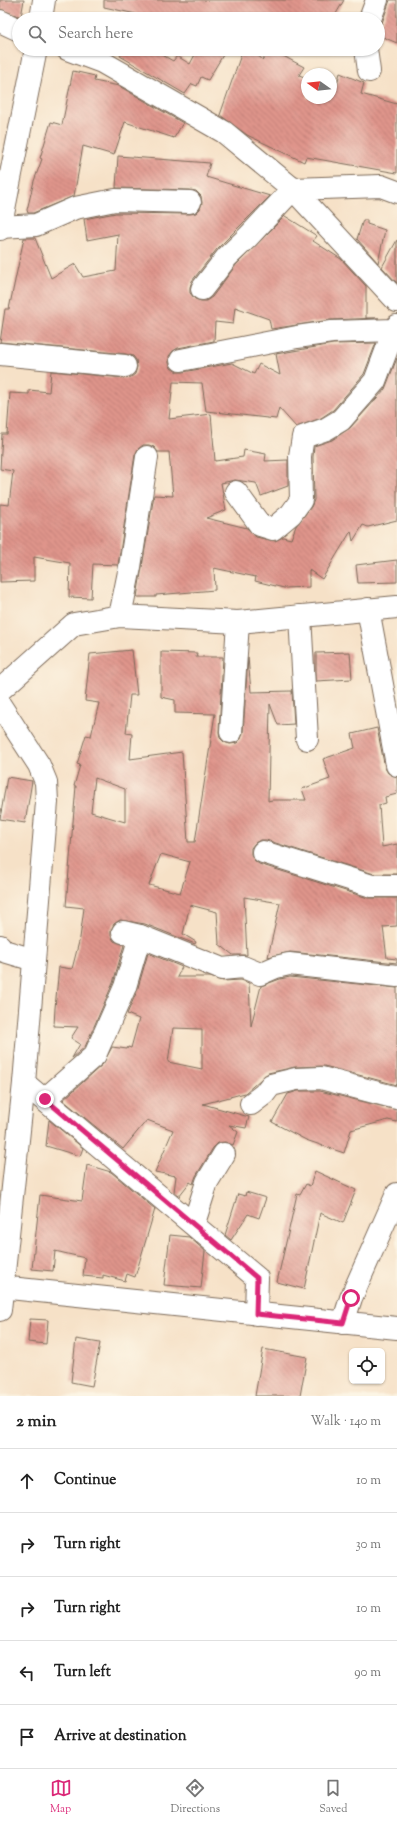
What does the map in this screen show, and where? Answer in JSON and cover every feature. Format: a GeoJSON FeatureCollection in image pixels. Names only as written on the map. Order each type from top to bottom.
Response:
{"type":"FeatureCollection","features":[{"type":"Feature","properties":{"kind":"street"},"geometry":{"type":"LineString","coordinates":[[42,12],[44,0]]}},
{"type":"Feature","properties":{"kind":"street"},"geometry":{"type":"LineString","coordinates":[[373,12],[377,0]]}},
{"type":"Feature","properties":{"kind":"street"},"geometry":{"type":"LineString","coordinates":[[0,21],[12,27]]}},
{"type":"Feature","properties":{"kind":"street"},"geometry":{"type":"LineString","coordinates":[[35,56],[0,228],[36,225],[75,208],[115,200],[190,202]]}},
{"type":"Feature","properties":{"kind":"street"},"geometry":{"type":"LineString","coordinates":[[86,56],[102,62],[224,132],[292,188],[397,302]]}},
{"type":"Feature","properties":{"kind":"street"},"geometry":{"type":"LineString","coordinates":[[367,56],[369,71]]}},
{"type":"Feature","properties":{"kind":"street"},"geometry":{"type":"LineString","coordinates":[[202,289],[227,257],[248,237],[292,188],[381,186],[397,192]]}},
{"type":"Feature","properties":{"kind":"street"},"geometry":{"type":"LineString","coordinates":[[181,360],[298,337],[332,332],[395,328],[374,381],[360,398],[341,420],[326,429],[303,437],[300,456],[301,500],[291,514],[273,529],[260,525],[236,492]]}},
{"type":"Feature","properties":{"kind":"street"},"geometry":{"type":"LineString","coordinates":[[0,354],[125,366]]}},
{"type":"Feature","properties":{"kind":"street"},"geometry":{"type":"LineString","coordinates":[[120,616],[130,567],[147,457]]}},
{"type":"Feature","properties":{"kind":"street"},"geometry":{"type":"LineString","coordinates":[[0,690],[74,624],[120,616],[238,622],[397,607]]}},
{"type":"Feature","properties":{"kind":"street"},"geometry":{"type":"LineString","coordinates":[[368,609],[397,765]]}},
{"type":"Feature","properties":{"kind":"street"},"geometry":{"type":"LineString","coordinates":[[300,616],[307,739]]}},
{"type":"Feature","properties":{"kind":"street"},"geometry":{"type":"LineString","coordinates":[[231,732],[238,622]]}},
{"type":"Feature","properties":{"kind":"street"},"geometry":{"type":"LineString","coordinates":[[0,704],[39,765],[46,782],[47,802],[24,1083],[7,1177],[0,1310]]}},
{"type":"Feature","properties":{"kind":"street"},"geometry":{"type":"LineString","coordinates":[[263,852],[372,886],[397,886]]}},
{"type":"Feature","properties":{"kind":"street"},"geometry":{"type":"LineString","coordinates":[[45,1099],[95,1055],[125,987],[132,934],[222,969],[243,968],[260,974],[276,967],[289,964],[397,976]]}},
{"type":"Feature","properties":{"kind":"street"},"geometry":{"type":"LineString","coordinates":[[0,946],[4,951],[34,960]]}},
{"type":"Feature","properties":{"kind":"street"},"geometry":{"type":"LineString","coordinates":[[250,1104],[264,1094],[271,1085],[296,1079],[321,1078],[397,1098]]}},
{"type":"Feature","properties":{"kind":"street"},"geometry":{"type":"LineString","coordinates":[[24,1083],[194,1223],[257,1278],[256,1314]]}},
{"type":"Feature","properties":{"kind":"street"},"geometry":{"type":"LineString","coordinates":[[194,1223],[207,1182],[224,1154]]}},
{"type":"Feature","properties":{"kind":"street"},"geometry":{"type":"LineString","coordinates":[[343,1323],[351,1298],[397,1194]]}},
{"type":"Feature","properties":{"kind":"street"},"geometry":{"type":"LineString","coordinates":[[2,1287],[397,1328]]}},
{"type":"Feature","properties":{"kind":"building"},"geometry":{"type":"Polygon","coordinates":[[[0,0],[24,0],[22,12],[12,12],[12,14],[0,9],[0,0]]]}},
{"type":"Feature","properties":{"kind":"building"},"geometry":{"type":"Polygon","coordinates":[[[104,0],[344,0],[337,12],[127,12],[104,7],[104,0]]]}},
{"type":"Feature","properties":{"kind":"building"},"geometry":{"type":"Polygon","coordinates":[[[390,0],[397,0],[397,43],[385,38],[385,14],[390,0]]]}},
{"type":"Feature","properties":{"kind":"building"},"geometry":{"type":"Polygon","coordinates":[[[120,56],[164,56],[173,61],[177,56],[190,64],[194,56],[222,56],[208,80],[201,77],[197,86],[192,84],[185,94],[120,56]]]}},
{"type":"Feature","properties":{"kind":"building"},"geometry":{"type":"Polygon","coordinates":[[[241,56],[258,56],[263,60],[265,56],[283,56],[304,67],[301,68],[299,75],[301,76],[301,104],[337,104],[337,84],[340,73],[364,83],[361,94],[397,104],[397,173],[306,157],[304,162],[247,135],[220,115],[241,56]]]}},
{"type":"Feature","properties":{"kind":"building"},"geometry":{"type":"Polygon","coordinates":[[[73,71],[95,76],[94,81],[119,86],[183,123],[174,138],[125,122],[114,155],[83,146],[74,196],[33,213],[28,213],[27,210],[34,181],[42,159],[40,158],[51,122],[62,125],[73,71]]]}},
{"type":"Feature","properties":{"kind":"building"},"geometry":{"type":"Polygon","coordinates":[[[118,156],[210,163],[206,177],[270,196],[217,249],[192,281],[190,293],[195,299],[206,301],[212,297],[236,265],[285,216],[317,236],[313,241],[341,259],[366,286],[366,318],[379,318],[330,320],[271,329],[269,319],[235,307],[233,324],[215,322],[214,341],[178,348],[169,356],[171,368],[177,372],[232,363],[254,374],[259,364],[280,375],[276,354],[333,344],[376,343],[364,374],[333,410],[321,418],[296,427],[279,408],[276,419],[206,411],[202,383],[173,382],[169,419],[211,414],[215,461],[243,457],[244,450],[266,454],[265,461],[288,460],[288,486],[261,496],[256,483],[235,480],[221,483],[226,510],[206,518],[247,528],[256,537],[275,541],[283,537],[291,539],[296,526],[311,507],[314,500],[314,446],[332,440],[350,428],[385,389],[397,358],[397,520],[368,527],[363,525],[353,541],[351,531],[322,579],[309,570],[309,587],[284,588],[255,581],[256,577],[214,568],[215,590],[156,595],[156,597],[137,597],[154,495],[173,496],[169,452],[158,452],[154,447],[149,445],[143,445],[138,449],[135,455],[118,565],[93,564],[91,598],[69,597],[70,563],[34,557],[34,581],[0,582],[0,504],[9,505],[13,471],[0,469],[2,434],[7,434],[10,393],[29,394],[29,390],[49,392],[51,371],[124,378],[131,377],[135,374],[137,367],[136,360],[133,356],[126,354],[0,342],[5,309],[9,309],[24,238],[35,238],[51,278],[75,264],[83,277],[116,271],[118,234],[87,240],[84,219],[116,213],[190,214],[196,213],[200,209],[202,203],[201,196],[196,191],[116,188],[118,156]]]}},
{"type":"Feature","properties":{"kind":"building"},"geometry":{"type":"Polygon","coordinates":[[[363,220],[367,220],[367,224],[385,230],[378,263],[357,239],[363,220]]]}},
{"type":"Feature","properties":{"kind":"building"},"geometry":{"type":"Polygon","coordinates":[[[397,240],[397,283],[382,267],[397,240]]]}},
{"type":"Feature","properties":{"kind":"building"},"geometry":{"type":"Polygon","coordinates":[[[397,560],[397,582],[358,583],[356,565],[397,560]]]}},
{"type":"Feature","properties":{"kind":"building"},"geometry":{"type":"Polygon","coordinates":[[[132,650],[137,695],[130,695],[126,733],[132,734],[130,759],[182,752],[188,842],[195,842],[215,714],[175,713],[175,700],[161,697],[161,652],[197,653],[196,657],[223,657],[219,732],[220,738],[224,742],[230,744],[237,743],[241,739],[243,733],[248,657],[251,692],[292,691],[294,724],[278,725],[270,704],[268,801],[306,800],[302,789],[330,779],[323,759],[355,748],[352,734],[377,728],[385,768],[388,773],[397,777],[397,794],[385,797],[386,803],[379,805],[382,847],[397,844],[397,874],[374,874],[266,840],[260,840],[255,843],[251,848],[251,854],[254,860],[259,864],[368,898],[397,898],[397,926],[383,927],[387,958],[397,959],[397,963],[290,952],[268,957],[280,903],[244,897],[247,955],[233,955],[219,944],[217,912],[190,905],[183,934],[196,942],[195,944],[145,924],[120,920],[114,924],[111,930],[111,936],[114,941],[124,945],[113,983],[85,1047],[72,1058],[80,1044],[71,1038],[78,1027],[54,1026],[59,967],[72,969],[80,938],[84,908],[66,906],[76,786],[74,786],[80,765],[77,764],[86,735],[91,736],[99,703],[85,701],[90,654],[132,650]],[[95,778],[91,812],[125,822],[125,789],[95,778]],[[161,854],[149,885],[180,893],[190,862],[161,854]]]}},
{"type":"Feature","properties":{"kind":"building"},"geometry":{"type":"Polygon","coordinates":[[[350,652],[352,679],[316,681],[316,653],[350,652]]]}},
{"type":"Feature","properties":{"kind":"building"},"geometry":{"type":"Polygon","coordinates":[[[7,777],[32,781],[25,823],[0,819],[7,777]]]}},
{"type":"Feature","properties":{"kind":"building"},"geometry":{"type":"Polygon","coordinates":[[[148,953],[182,967],[177,977],[210,977],[223,981],[241,980],[249,983],[251,1026],[261,986],[280,979],[290,977],[397,988],[397,1085],[324,1066],[295,1067],[268,1073],[245,1093],[203,1104],[249,1117],[246,1128],[229,1125],[238,1132],[233,1145],[225,1142],[218,1143],[213,1148],[196,1176],[193,1184],[190,1182],[179,1196],[174,1192],[176,1176],[155,1172],[173,1130],[147,1120],[123,1149],[63,1100],[103,1064],[112,1047],[127,1049],[128,1047],[131,1048],[139,1019],[127,1014],[137,991],[148,953]],[[173,1028],[168,1062],[202,1069],[202,1029],[173,1028]]]}},
{"type":"Feature","properties":{"kind":"building"},"geometry":{"type":"Polygon","coordinates":[[[298,1091],[320,1091],[397,1110],[397,1122],[388,1120],[351,1130],[344,1153],[306,1140],[272,1122],[288,1094],[298,1091]]]}},
{"type":"Feature","properties":{"kind":"building"},"geometry":{"type":"Polygon","coordinates":[[[49,1120],[83,1148],[80,1156],[46,1146],[49,1120]]]}},
{"type":"Feature","properties":{"kind":"building"},"geometry":{"type":"Polygon","coordinates":[[[87,1165],[111,1172],[155,1209],[135,1277],[127,1274],[125,1281],[103,1275],[103,1278],[83,1276],[85,1258],[55,1251],[53,1271],[32,1269],[40,1195],[82,1201],[87,1165]]]}},
{"type":"Feature","properties":{"kind":"building"},"geometry":{"type":"Polygon","coordinates":[[[315,1171],[356,1190],[343,1223],[320,1213],[304,1289],[277,1282],[297,1194],[300,1195],[306,1184],[310,1186],[315,1171]]]}},
{"type":"Feature","properties":{"kind":"building"},"geometry":{"type":"Polygon","coordinates":[[[246,1192],[266,1198],[259,1218],[248,1214],[231,1240],[225,1235],[238,1194],[245,1196],[246,1192]]]}},
{"type":"Feature","properties":{"kind":"building"},"geometry":{"type":"Polygon","coordinates":[[[170,1235],[189,1237],[205,1251],[201,1288],[164,1285],[170,1235]]]}},
{"type":"Feature","properties":{"kind":"building"},"geometry":{"type":"Polygon","coordinates":[[[30,1319],[48,1320],[46,1344],[28,1342],[30,1319]]]}},
{"type":"Feature","properties":{"kind":"building"},"geometry":{"type":"Polygon","coordinates":[[[76,1339],[100,1343],[92,1386],[71,1382],[76,1339]]]}},
{"type":"Feature","properties":{"kind":"building"},"geometry":{"type":"Polygon","coordinates":[[[263,1349],[307,1357],[300,1396],[255,1396],[263,1349]]]}},
{"type":"Feature","properties":{"kind":"route"},"geometry":{"type":"LineString","coordinates":[[45,1099],[194,1223],[257,1278],[256,1314],[343,1323],[351,1298]]}}]}
